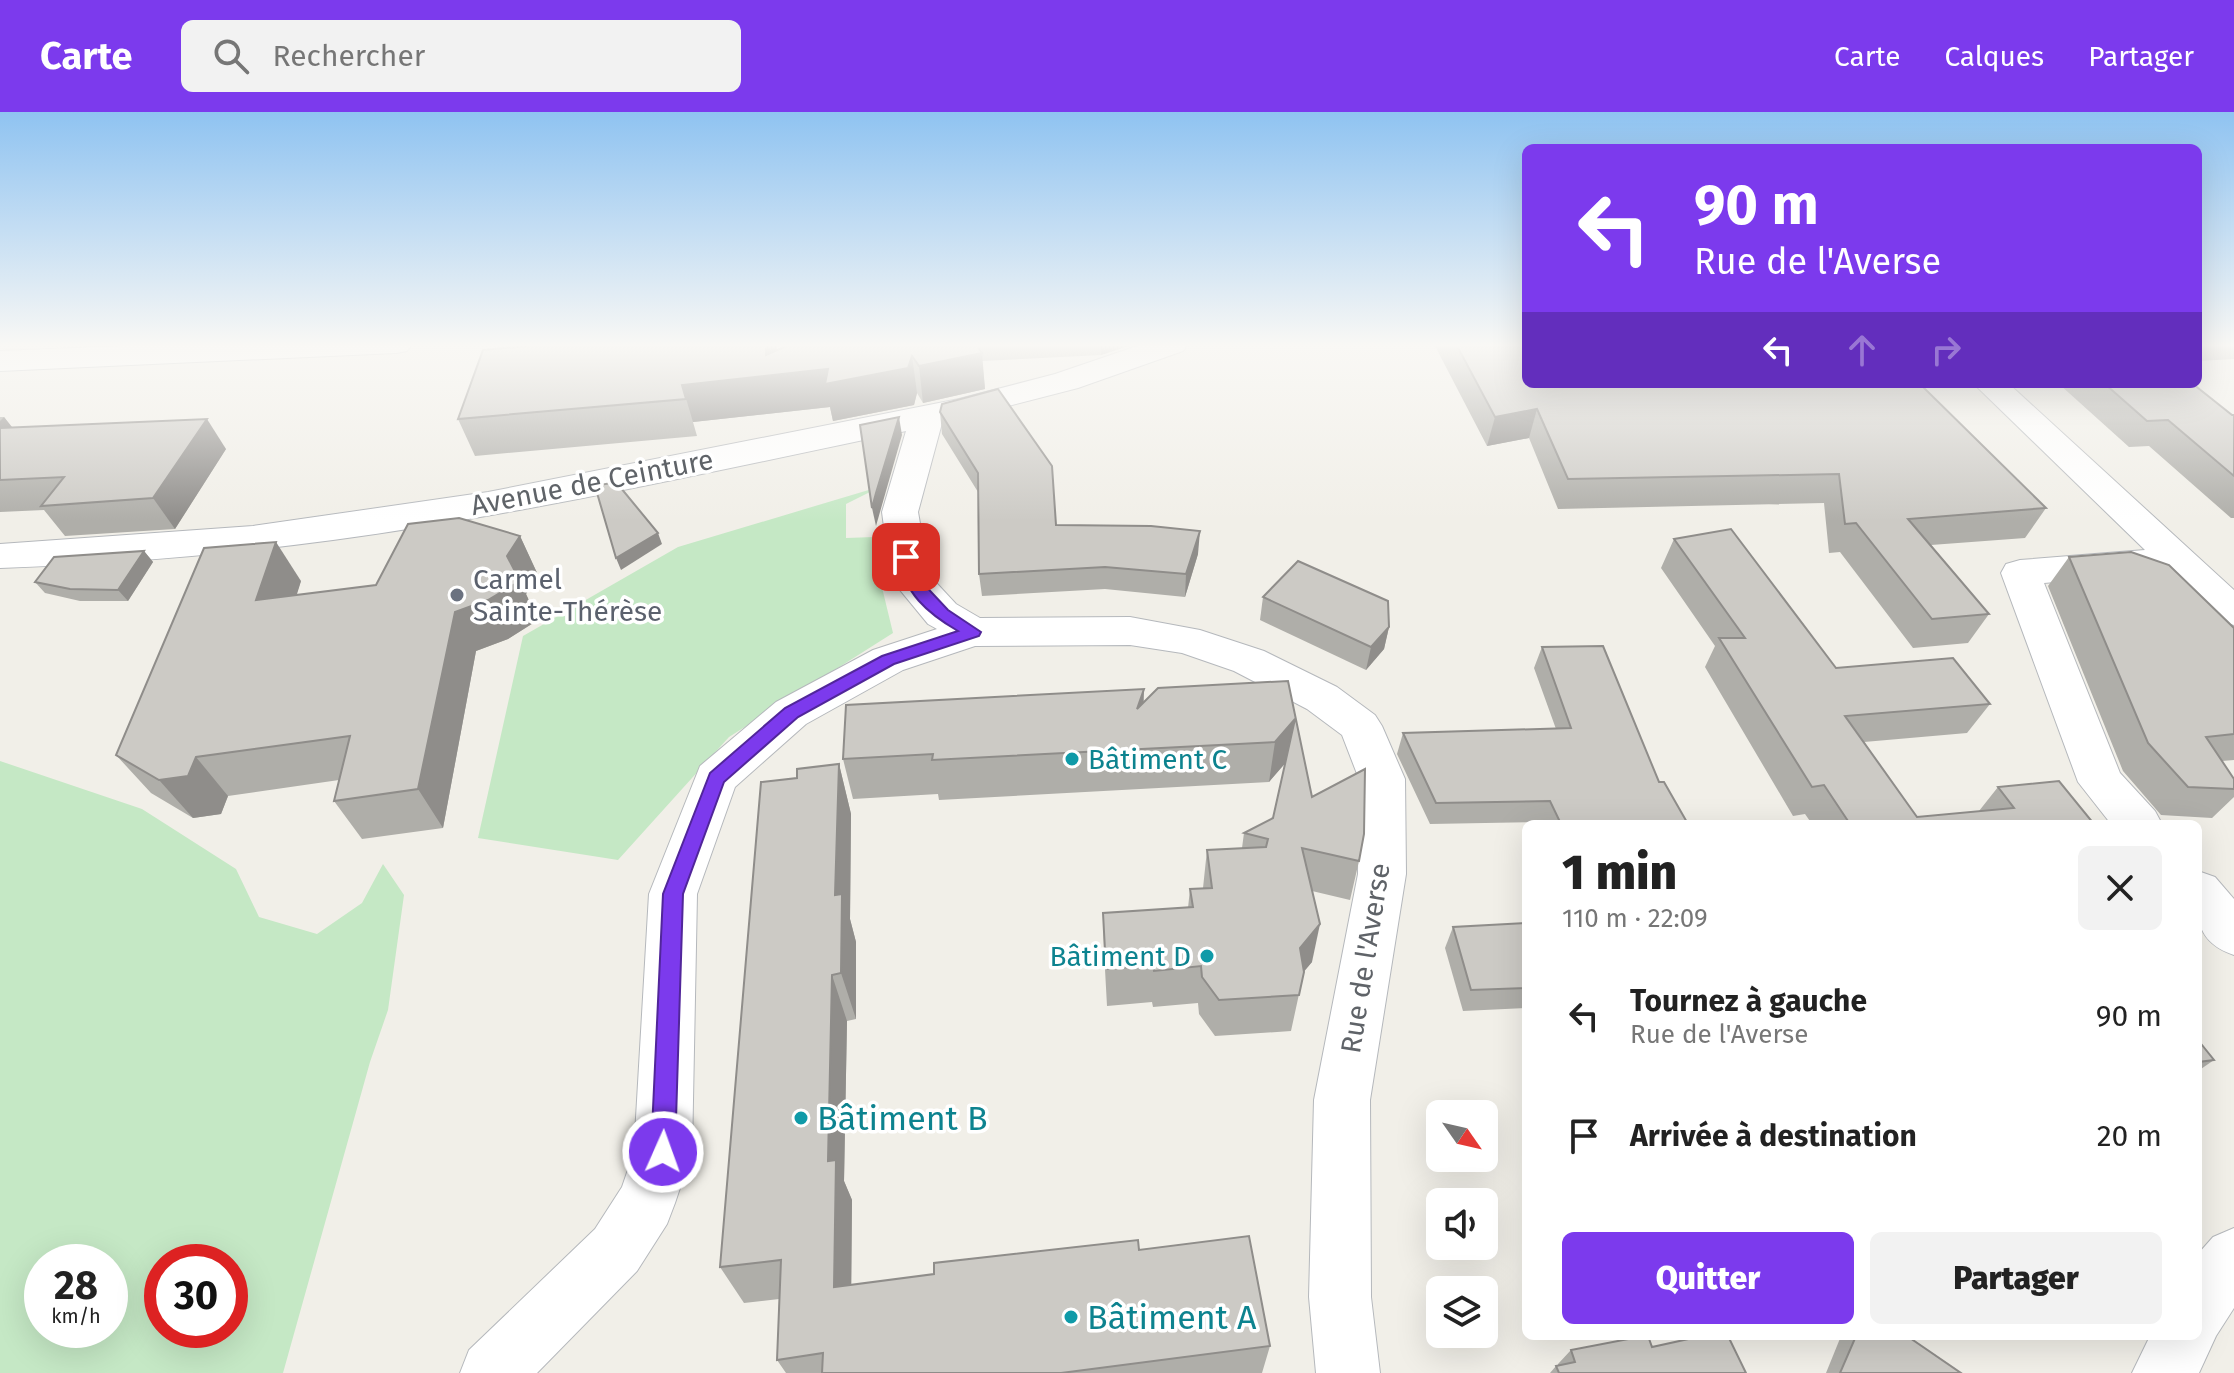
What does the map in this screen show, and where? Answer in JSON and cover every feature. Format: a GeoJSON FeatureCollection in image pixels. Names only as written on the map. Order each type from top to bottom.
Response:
{"type":"FeatureCollection","features":[{"type":"Feature","properties":{"kind":"street","name":"Avenue de Ceinture"},"geometry":{"type":"LineString","coordinates":[[0,556],[128,551],[336,528],[527,497],[927,417],[981,403]]}},
{"type":"Feature","properties":{"kind":"street"},"geometry":{"type":"LineString","coordinates":[[2010,403],[2234,612]]}},
{"type":"Feature","properties":{"kind":"street"},"geometry":{"type":"LineString","coordinates":[[927,417],[900,512],[910,579],[942,614],[973,632]]}},
{"type":"Feature","properties":{"kind":"street"},"geometry":{"type":"LineString","coordinates":[[2135,820],[2101,782],[2020,573],[2178,559]]}},
{"type":"Feature","properties":{"kind":"street","name":"Rue de l'Averse"},"geometry":{"type":"LineString","coordinates":[[973,632],[1130,631],[1186,640],[1249,661],[1310,692],[1360,726],[1382,779],[1382,874],[1342,1100],[1340,1297],[1348,1373]]}},
{"type":"Feature","properties":{"kind":"street"},"geometry":{"type":"LineString","coordinates":[[492,1373],[616,1250],[646,1203],[663,1152],[673,894],[716,778],[791,713],[888,660],[973,632]]}},
{"type":"Feature","properties":{"kind":"street"},"geometry":{"type":"LineString","coordinates":[[2202,896],[2234,934]]}},
{"type":"Feature","properties":{"kind":"street"},"geometry":{"type":"LineString","coordinates":[[2202,1305],[2216,1280],[2234,1258]]}},
{"type":"Feature","properties":{"kind":"street"},"geometry":{"type":"LineString","coordinates":[[2164,1373],[2183,1340]]}},
{"type":"Feature","properties":{"kind":"green space"},"geometry":{"type":"Polygon","coordinates":[[[882,486],[846,504],[846,538],[874,537],[879,575],[893,633],[729,737],[618,860],[478,838],[523,636],[678,547],[882,486]]]}},
{"type":"Feature","properties":{"kind":"green space"},"geometry":{"type":"Polygon","coordinates":[[[0,761],[142,809],[236,869],[259,917],[317,934],[362,903],[383,864],[404,895],[388,1010],[370,1062],[283,1373],[0,1373],[0,761]]]}},
{"type":"Feature","properties":{"kind":"building"},"geometry":{"type":"Polygon","coordinates":[[[464,403],[642,403],[458,419],[464,403]]]}},
{"type":"Feature","properties":{"kind":"building"},"geometry":{"type":"Polygon","coordinates":[[[1008,403],[1052,466],[1056,525],[1151,526],[1200,531],[1186,574],[1105,567],[979,574],[978,473],[940,412],[942,404],[1008,403]]]}},
{"type":"Feature","properties":{"kind":"building"},"geometry":{"type":"Polygon","coordinates":[[[1487,403],[1939,403],[2046,508],[1908,519],[1989,614],[1932,619],[1856,523],[1845,524],[1839,474],[1568,479],[1537,409],[1495,417],[1487,403]]]}},
{"type":"Feature","properties":{"kind":"building"},"geometry":{"type":"Polygon","coordinates":[[[2126,403],[2217,403],[2234,415],[2234,476],[2168,420],[2147,421],[2126,403]]]}},
{"type":"Feature","properties":{"kind":"building"},"geometry":{"type":"Polygon","coordinates":[[[899,417],[876,493],[872,508],[860,425],[899,417]]]}},
{"type":"Feature","properties":{"kind":"building"},"geometry":{"type":"Polygon","coordinates":[[[207,419],[153,498],[41,506],[64,477],[0,480],[0,428],[207,419]]]}},
{"type":"Feature","properties":{"kind":"building"},"geometry":{"type":"Polygon","coordinates":[[[616,482],[658,533],[616,558],[595,486],[616,482]]]}},
{"type":"Feature","properties":{"kind":"building"},"geometry":{"type":"Polygon","coordinates":[[[459,518],[520,536],[507,556],[520,581],[488,600],[455,612],[418,789],[334,801],[350,736],[196,757],[188,776],[159,780],[116,755],[204,548],[276,542],[256,600],[376,585],[408,524],[459,518]]]}},
{"type":"Feature","properties":{"kind":"building"},"geometry":{"type":"Polygon","coordinates":[[[1731,529],[1836,668],[1953,658],[1990,704],[1845,716],[1917,817],[2014,808],[1998,787],[2059,781],[2091,820],[1847,820],[1824,785],[1812,787],[1719,638],[1745,638],[1674,539],[1731,529]]]}},
{"type":"Feature","properties":{"kind":"building"},"geometry":{"type":"Polygon","coordinates":[[[144,551],[118,590],[70,589],[35,582],[54,557],[144,551]]]}},
{"type":"Feature","properties":{"kind":"building"},"geometry":{"type":"Polygon","coordinates":[[[2131,552],[2169,565],[2234,628],[2234,734],[2206,737],[2234,779],[2234,789],[2188,787],[2148,743],[2069,557],[2131,552]]]}},
{"type":"Feature","properties":{"kind":"building"},"geometry":{"type":"Polygon","coordinates":[[[1298,561],[1388,601],[1389,627],[1371,647],[1263,597],[1298,561]]]}},
{"type":"Feature","properties":{"kind":"building"},"geometry":{"type":"Polygon","coordinates":[[[1603,646],[1659,782],[1664,782],[1686,820],[1559,820],[1550,801],[1436,803],[1403,733],[1571,728],[1542,647],[1603,646]]]}},
{"type":"Feature","properties":{"kind":"building"},"geometry":{"type":"Polygon","coordinates":[[[1288,681],[1312,797],[1365,769],[1364,834],[1359,861],[1302,848],[1320,924],[1300,948],[1304,972],[1299,995],[1219,1000],[1202,977],[1201,966],[1154,971],[1153,965],[1106,969],[1103,913],[1193,907],[1190,889],[1212,888],[1207,850],[1266,847],[1268,839],[1244,833],[1273,818],[1295,719],[1275,742],[932,760],[933,754],[843,759],[846,705],[1144,689],[1137,709],[1158,688],[1288,681]]]}},
{"type":"Feature","properties":{"kind":"building"},"geometry":{"type":"Polygon","coordinates":[[[839,764],[835,895],[842,894],[841,973],[832,975],[828,1161],[836,1160],[834,1287],[934,1274],[934,1263],[1138,1240],[1139,1250],[1249,1236],[1270,1346],[1061,1373],[822,1373],[823,1353],[777,1360],[781,1260],[720,1267],[761,782],[797,778],[797,769],[839,764]]]}},
{"type":"Feature","properties":{"kind":"building"},"geometry":{"type":"Polygon","coordinates":[[[1522,923],[1522,988],[1471,990],[1453,927],[1522,923]]]}},
{"type":"Feature","properties":{"kind":"building"},"geometry":{"type":"Polygon","coordinates":[[[2202,1045],[2214,1060],[2202,1062],[2202,1045]]]}},
{"type":"Feature","properties":{"kind":"building"},"geometry":{"type":"Polygon","coordinates":[[[1623,1340],[1649,1340],[1652,1347],[1684,1340],[1730,1340],[1746,1373],[1559,1373],[1556,1366],[1575,1362],[1571,1350],[1623,1340]]]}},
{"type":"Feature","properties":{"kind":"building"},"geometry":{"type":"Polygon","coordinates":[[[1854,1340],[1913,1340],[1961,1373],[1840,1373],[1854,1340]]]}},
{"type":"Feature","properties":{"kind":"place","name":"Carmel Sainte-Thérèse"},"geometry":{"type":"Point","coordinates":[457,595]}},
{"type":"Feature","properties":{"kind":"place","name":"Bâtiment C"},"geometry":{"type":"Point","coordinates":[1072,759]}},
{"type":"Feature","properties":{"kind":"place","name":"Bâtiment D"},"geometry":{"type":"Point","coordinates":[1207,956]}},
{"type":"Feature","properties":{"kind":"place","name":"Bâtiment B"},"geometry":{"type":"Point","coordinates":[801,1118]}},
{"type":"Feature","properties":{"kind":"place","name":"Bâtiment A"},"geometry":{"type":"Point","coordinates":[1071,1317]}},
{"type":"Feature","properties":{"kind":"route"},"geometry":{"type":"LineString","coordinates":[[663,1152],[673,894],[716,778],[791,713],[888,660],[973,632],[942,614],[910,579],[906,557]]}}]}
